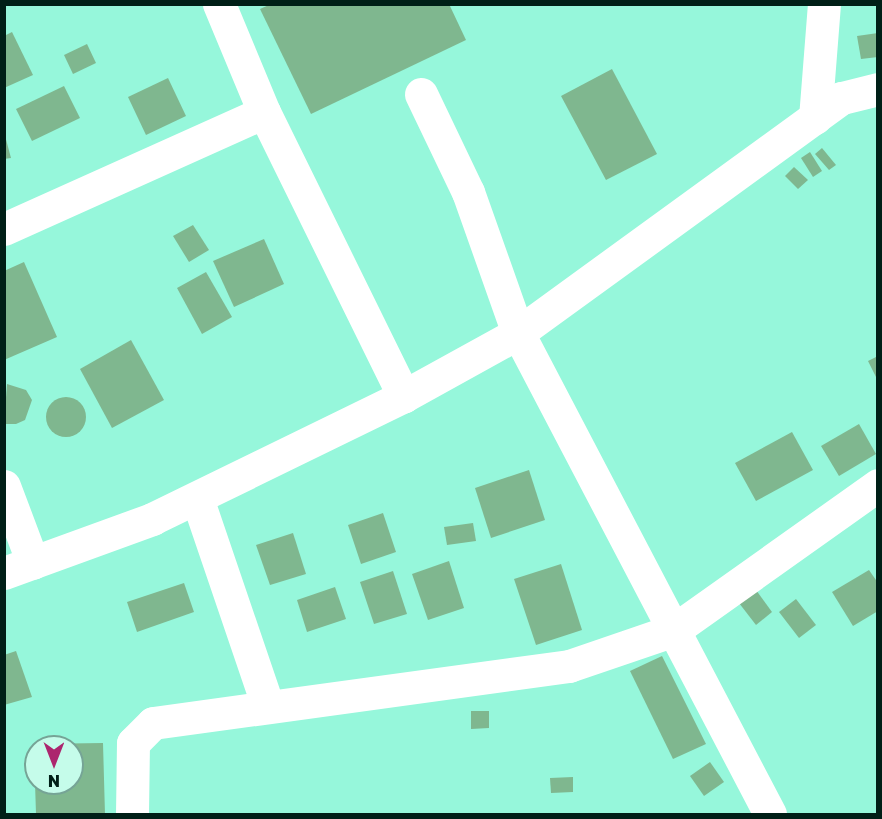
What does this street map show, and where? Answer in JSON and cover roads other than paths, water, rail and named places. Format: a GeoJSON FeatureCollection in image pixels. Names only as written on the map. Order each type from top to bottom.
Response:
{"type":"FeatureCollection","features":[{"type":"Feature","properties":{"kind":"street"},"geometry":{"type":"LineString","coordinates":[[219,4],[264,112],[404,396]]}},
{"type":"Feature","properties":{"kind":"street"},"geometry":{"type":"LineString","coordinates":[[815,118],[825,4]]}},
{"type":"Feature","properties":{"kind":"street"},"geometry":{"type":"LineString","coordinates":[[4,486],[19,568],[197,498],[404,396],[518,333],[842,98],[878,89]]}},
{"type":"Feature","properties":{"kind":"street"},"geometry":{"type":"LineString","coordinates":[[421,94],[468,192],[518,333],[770,814]]}},
{"type":"Feature","properties":{"kind":"street"},"geometry":{"type":"LineString","coordinates":[[4,228],[264,112]]}},
{"type":"Feature","properties":{"kind":"street"},"geometry":{"type":"LineString","coordinates":[[132,814],[133,743],[153,723],[267,704],[569,666],[674,630],[878,485]]}},
{"type":"Feature","properties":{"kind":"street"},"geometry":{"type":"LineString","coordinates":[[197,498],[267,704]]}}]}
